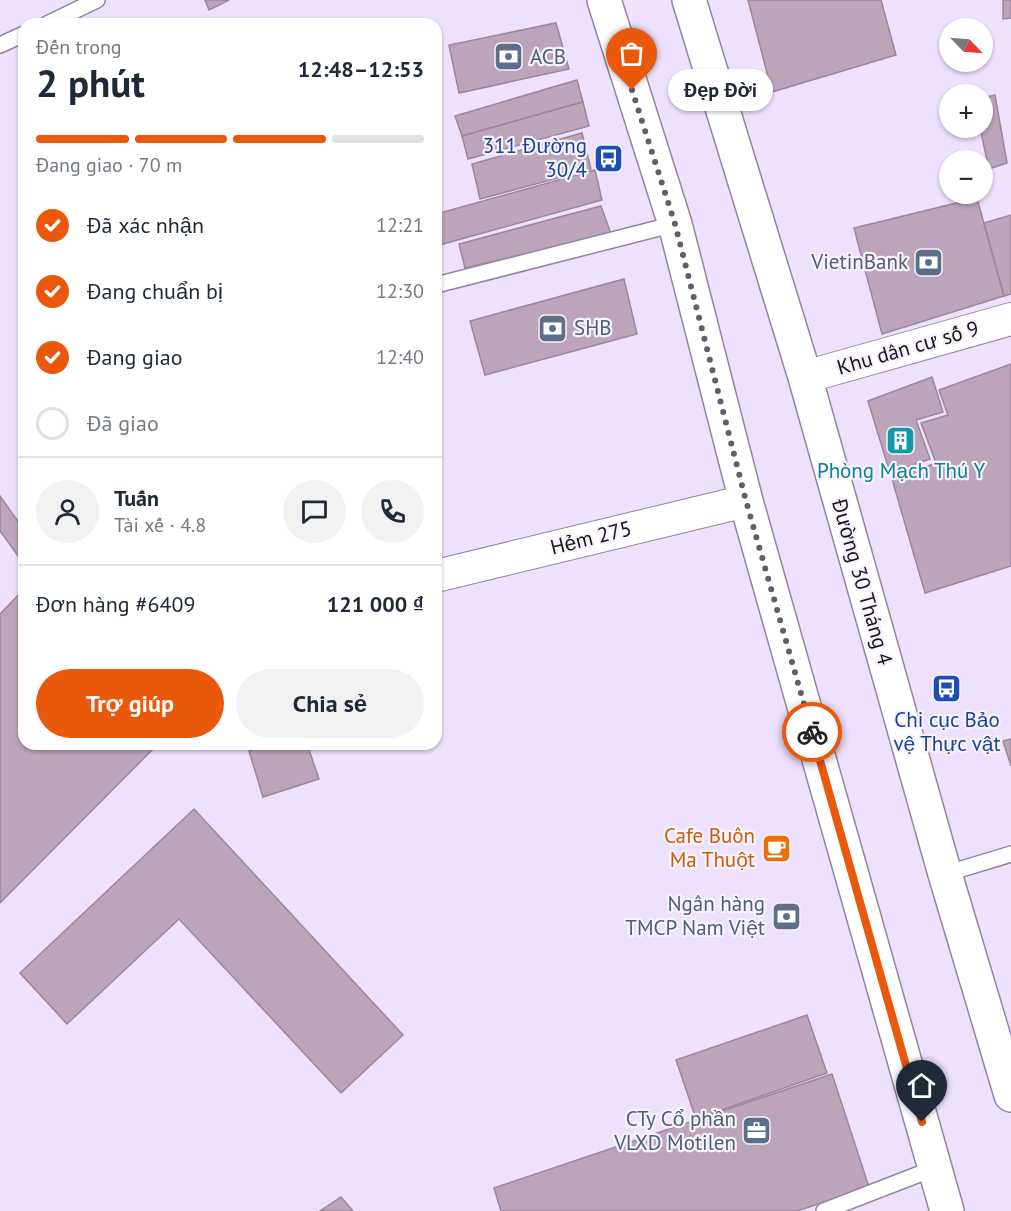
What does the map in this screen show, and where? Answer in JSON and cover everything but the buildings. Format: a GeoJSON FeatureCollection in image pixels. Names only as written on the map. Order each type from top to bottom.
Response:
{"type":"FeatureCollection","features":[{"type":"Feature","properties":{"kind":"main road"},"geometry":{"type":"LineString","coordinates":[[604,0],[675,224],[746,501],[947,1211]]}},
{"type":"Feature","properties":{"kind":"main road","name":"Đường 30 Tháng 4"},"geometry":{"type":"LineString","coordinates":[[689,0],[805,377],[945,874],[1011,1095]]}},
{"type":"Feature","properties":{"kind":"street","name":"Khu dân cư số 9"},"geometry":{"type":"LineString","coordinates":[[805,377],[1011,319]]}},
{"type":"Feature","properties":{"kind":"street","name":"Hẻm 275"},"geometry":{"type":"LineString","coordinates":[[442,575],[746,501]]}},
{"type":"Feature","properties":{"kind":"lane"},"geometry":{"type":"LineString","coordinates":[[60,18],[97,0]]}},
{"type":"Feature","properties":{"kind":"lane"},"geometry":{"type":"LineString","coordinates":[[0,45],[18,37]]}},
{"type":"Feature","properties":{"kind":"lane"},"geometry":{"type":"LineString","coordinates":[[442,283],[675,224]]}},
{"type":"Feature","properties":{"kind":"lane"},"geometry":{"type":"LineString","coordinates":[[945,874],[1011,854]]}},
{"type":"Feature","properties":{"kind":"lane"},"geometry":{"type":"LineString","coordinates":[[824,1211],[935,1168]]}},
{"type":"Feature","properties":{"kind":"way so far"},"geometry":{"type":"LineString","coordinates":[[632,90],[675,224],[746,501],[812,732]]}},
{"type":"Feature","properties":{"kind":"place","name":"ACB"},"geometry":{"type":"Point","coordinates":[509,57]}},
{"type":"Feature","properties":{"kind":"place","name":"Đẹp Đời"},"geometry":{"type":"Point","coordinates":[632,90]}},
{"type":"Feature","properties":{"kind":"place","name":"311 Đường 30/4"},"geometry":{"type":"Point","coordinates":[608,158]}},
{"type":"Feature","properties":{"kind":"place","name":"VietinBank"},"geometry":{"type":"Point","coordinates":[929,262]}},
{"type":"Feature","properties":{"kind":"place","name":"SHB"},"geometry":{"type":"Point","coordinates":[553,328]}},
{"type":"Feature","properties":{"kind":"place","name":"Phòng Mạch Thú Y"},"geometry":{"type":"Point","coordinates":[901,440]}},
{"type":"Feature","properties":{"kind":"place","name":"Chi cục Bảo vệ Thực vật"},"geometry":{"type":"Point","coordinates":[947,689]}},
{"type":"Feature","properties":{"kind":"place","name":"Cafe Buôn Ma Thuột"},"geometry":{"type":"Point","coordinates":[776,848]}},
{"type":"Feature","properties":{"kind":"place","name":"Ngân hàng TMCP Nam Việt"},"geometry":{"type":"Point","coordinates":[786,916]}},
{"type":"Feature","properties":{"kind":"place","name":"CTy Cổ phần VLXD Motilen"},"geometry":{"type":"Point","coordinates":[757,1131]}},
{"type":"Feature","properties":{"kind":"route"},"geometry":{"type":"LineString","coordinates":[[812,732],[922,1122]]}}]}
